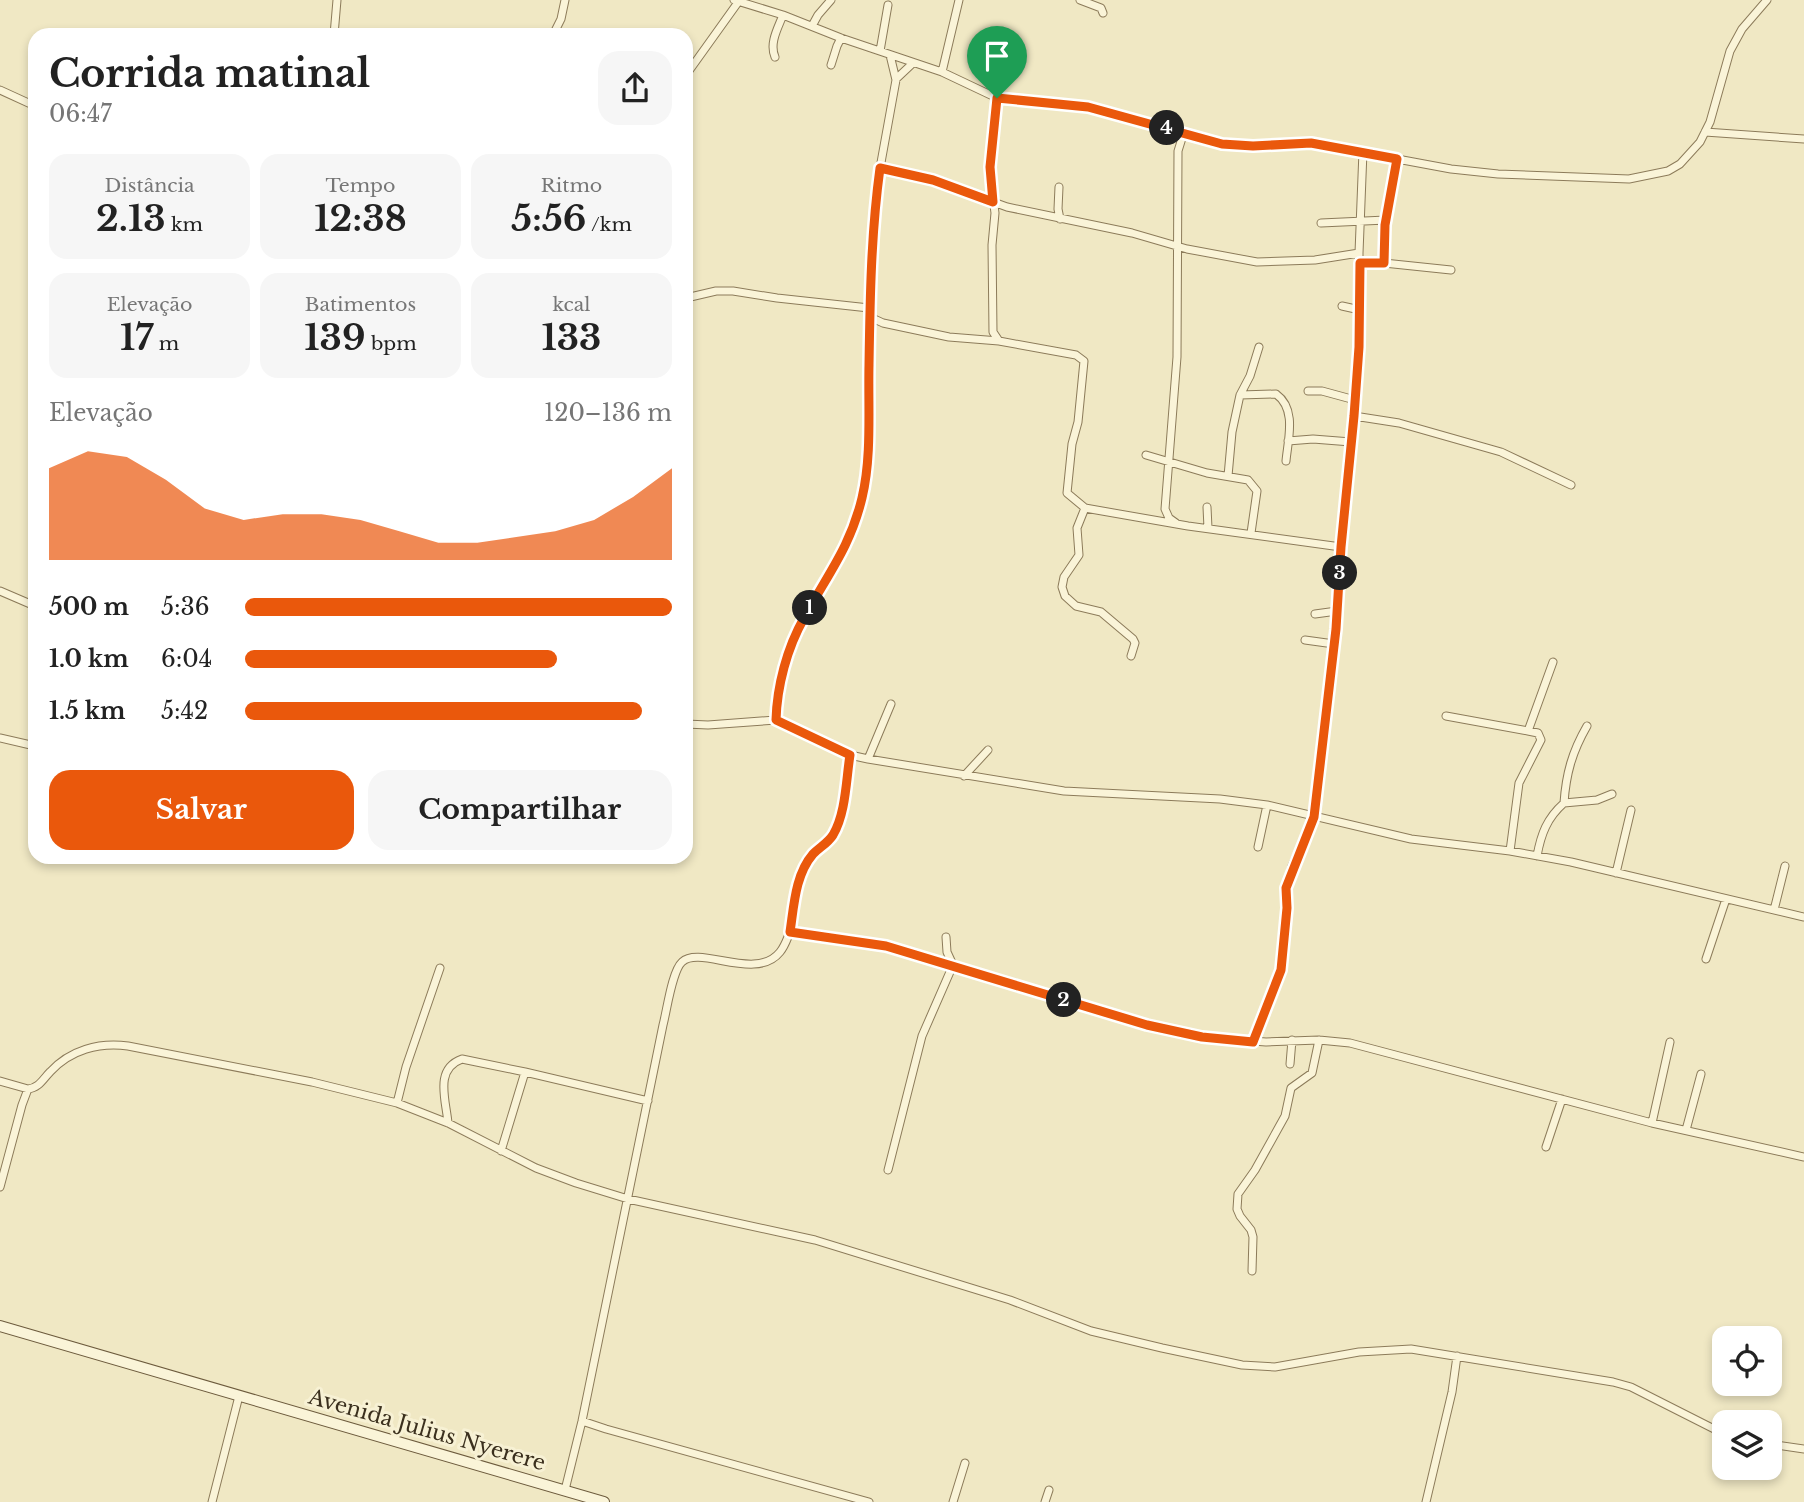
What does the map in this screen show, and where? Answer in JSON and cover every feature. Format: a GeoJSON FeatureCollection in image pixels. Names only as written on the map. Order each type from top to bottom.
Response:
{"type":"FeatureCollection","features":[{"type":"Feature","properties":{"kind":"street"},"geometry":{"type":"LineString","coordinates":[[335,28],[337,0]]}},
{"type":"Feature","properties":{"kind":"street"},"geometry":{"type":"LineString","coordinates":[[556,28],[565,0]]}},
{"type":"Feature","properties":{"kind":"street"},"geometry":{"type":"LineString","coordinates":[[812,26],[831,0]]}},
{"type":"Feature","properties":{"kind":"street"},"geometry":{"type":"LineString","coordinates":[[942,72],[959,0]]}},
{"type":"Feature","properties":{"kind":"street"},"geometry":{"type":"LineString","coordinates":[[1080,0],[1101,8],[1103,13]]}},
{"type":"Feature","properties":{"kind":"street"},"geometry":{"type":"LineString","coordinates":[[693,65],[736,1],[942,72],[997,98],[1088,107],[1222,144],[1253,146],[1311,143],[1451,169],[1498,174],[1629,179],[1668,172],[1690,154],[1705,132],[1730,51],[1742,29],[1768,0]]}},
{"type":"Feature","properties":{"kind":"street"},"geometry":{"type":"LineString","coordinates":[[880,51],[888,5]]}},
{"type":"Feature","properties":{"kind":"street"},"geometry":{"type":"LineString","coordinates":[[775,57],[772,42],[783,15]]}},
{"type":"Feature","properties":{"kind":"street"},"geometry":{"type":"LineString","coordinates":[[831,65],[836,46],[842,38]]}},
{"type":"Feature","properties":{"kind":"street"},"geometry":{"type":"LineString","coordinates":[[776,720],[778,696],[802,620],[844,551],[863,497],[867,450],[873,238],[880,168],[896,80],[890,55]]}},
{"type":"Feature","properties":{"kind":"street"},"geometry":{"type":"LineString","coordinates":[[896,80],[912,63]]}},
{"type":"Feature","properties":{"kind":"street"},"geometry":{"type":"LineString","coordinates":[[0,90],[28,103]]}},
{"type":"Feature","properties":{"kind":"street"},"geometry":{"type":"LineString","coordinates":[[997,98],[990,167],[995,213],[992,244],[993,325],[995,337],[999,341]]}},
{"type":"Feature","properties":{"kind":"street"},"geometry":{"type":"LineString","coordinates":[[1705,132],[1804,139]]}},
{"type":"Feature","properties":{"kind":"street"},"geometry":{"type":"LineString","coordinates":[[1175,523],[1165,509],[1177,357],[1178,151],[1183,135]]}},
{"type":"Feature","properties":{"kind":"street"},"geometry":{"type":"LineString","coordinates":[[1253,1042],[1281,970],[1287,908],[1286,888],[1314,817],[1334,644],[1354,416],[1360,310],[1363,151]]}},
{"type":"Feature","properties":{"kind":"street"},"geometry":{"type":"LineString","coordinates":[[1384,263],[1386,220],[1397,159]]}},
{"type":"Feature","properties":{"kind":"street"},"geometry":{"type":"LineString","coordinates":[[880,168],[933,180],[993,202],[1060,219],[1132,233],[1187,249],[1257,262],[1315,260],[1359,253]]}},
{"type":"Feature","properties":{"kind":"street"},"geometry":{"type":"LineString","coordinates":[[1059,187],[1060,219]]}},
{"type":"Feature","properties":{"kind":"street"},"geometry":{"type":"LineString","coordinates":[[1321,223],[1386,220]]}},
{"type":"Feature","properties":{"kind":"street"},"geometry":{"type":"LineString","coordinates":[[1176,260],[1180,253],[1187,249]]}},
{"type":"Feature","properties":{"kind":"street"},"geometry":{"type":"LineString","coordinates":[[1360,263],[1451,270]]}},
{"type":"Feature","properties":{"kind":"street"},"geometry":{"type":"LineString","coordinates":[[693,296],[733,290],[777,298],[869,308]]}},
{"type":"Feature","properties":{"kind":"street"},"geometry":{"type":"LineString","coordinates":[[1342,306],[1360,310]]}},
{"type":"Feature","properties":{"kind":"street"},"geometry":{"type":"LineString","coordinates":[[870,317],[883,323],[949,337],[999,341],[1076,355],[1084,361],[1067,493],[1085,508],[1341,547]]}},
{"type":"Feature","properties":{"kind":"street"},"geometry":{"type":"LineString","coordinates":[[1228,476],[1232,432],[1240,395],[1250,376],[1259,347]]}},
{"type":"Feature","properties":{"kind":"street"},"geometry":{"type":"LineString","coordinates":[[1308,391],[1322,391],[1354,400]]}},
{"type":"Feature","properties":{"kind":"street"},"geometry":{"type":"LineString","coordinates":[[1240,395],[1276,394],[1289,408],[1286,461]]}},
{"type":"Feature","properties":{"kind":"street"},"geometry":{"type":"LineString","coordinates":[[1354,416],[1398,423],[1501,452],[1571,485]]}},
{"type":"Feature","properties":{"kind":"street"},"geometry":{"type":"LineString","coordinates":[[1288,441],[1313,439],[1351,442]]}},
{"type":"Feature","properties":{"kind":"street"},"geometry":{"type":"LineString","coordinates":[[1146,455],[1248,480],[1257,491],[1251,533]]}},
{"type":"Feature","properties":{"kind":"street"},"geometry":{"type":"LineString","coordinates":[[1207,507],[1208,528]]}},
{"type":"Feature","properties":{"kind":"street"},"geometry":{"type":"LineString","coordinates":[[1085,508],[1077,528],[1079,555],[1064,577],[1062,587],[1065,596],[1076,606],[1101,612],[1133,639],[1135,643],[1131,656]]}},
{"type":"Feature","properties":{"kind":"street"},"geometry":{"type":"LineString","coordinates":[[1152,519],[1165,509]]}},
{"type":"Feature","properties":{"kind":"street"},"geometry":{"type":"LineString","coordinates":[[0,591],[28,603]]}},
{"type":"Feature","properties":{"kind":"street"},"geometry":{"type":"LineString","coordinates":[[1315,614],[1337,611]]}},
{"type":"Feature","properties":{"kind":"street"},"geometry":{"type":"LineString","coordinates":[[1305,640],[1334,644]]}},
{"type":"Feature","properties":{"kind":"street"},"geometry":{"type":"LineString","coordinates":[[1528,731],[1553,662]]}},
{"type":"Feature","properties":{"kind":"street"},"geometry":{"type":"LineString","coordinates":[[869,759],[891,704]]}},
{"type":"Feature","properties":{"kind":"street"},"geometry":{"type":"LineString","coordinates":[[1446,716],[1538,733],[1541,740],[1519,783],[1510,850]]}},
{"type":"Feature","properties":{"kind":"street"},"geometry":{"type":"LineString","coordinates":[[693,724],[776,720],[850,755],[964,776],[1063,791],[1220,799],[1267,805],[1411,839],[1510,850],[1804,917]]}},
{"type":"Feature","properties":{"kind":"street"},"geometry":{"type":"LineString","coordinates":[[1537,856],[1549,819],[1564,803],[1567,771],[1576,745],[1587,726]]}},
{"type":"Feature","properties":{"kind":"street"},"geometry":{"type":"LineString","coordinates":[[0,738],[28,744]]}},
{"type":"Feature","properties":{"kind":"street"},"geometry":{"type":"LineString","coordinates":[[964,776],[988,750]]}},
{"type":"Feature","properties":{"kind":"street"},"geometry":{"type":"LineString","coordinates":[[565,1490],[582,1421],[663,1025],[677,969],[680,963],[692,957],[760,964],[780,953],[790,932],[798,884],[813,854],[833,834],[841,813],[850,755]]}},
{"type":"Feature","properties":{"kind":"street"},"geometry":{"type":"LineString","coordinates":[[1564,803],[1597,800],[1612,793]]}},
{"type":"Feature","properties":{"kind":"street"},"geometry":{"type":"LineString","coordinates":[[1258,847],[1267,805]]}},
{"type":"Feature","properties":{"kind":"street"},"geometry":{"type":"LineString","coordinates":[[1616,873],[1631,810]]}},
{"type":"Feature","properties":{"kind":"street"},"geometry":{"type":"LineString","coordinates":[[1774,911],[1784,866]]}},
{"type":"Feature","properties":{"kind":"street"},"geometry":{"type":"LineString","coordinates":[[1706,959],[1726,900]]}},
{"type":"Feature","properties":{"kind":"street"},"geometry":{"type":"LineString","coordinates":[[790,932],[886,946],[1147,1025],[1202,1037],[1253,1042],[1319,1040],[1350,1044],[1393,1053],[1652,1123],[1804,1157]]}},
{"type":"Feature","properties":{"kind":"street"},"geometry":{"type":"LineString","coordinates":[[947,937],[947,952],[953,965]]}},
{"type":"Feature","properties":{"kind":"street"},"geometry":{"type":"LineString","coordinates":[[888,1170],[922,1036],[953,965]]}},
{"type":"Feature","properties":{"kind":"street"},"geometry":{"type":"LineString","coordinates":[[397,1103],[406,1067],[440,968]]}},
{"type":"Feature","properties":{"kind":"street"},"geometry":{"type":"LineString","coordinates":[[1290,1063],[1292,1040]]}},
{"type":"Feature","properties":{"kind":"street"},"geometry":{"type":"LineString","coordinates":[[1252,1271],[1253,1237],[1237,1209],[1238,1194],[1255,1170],[1285,1116],[1292,1088],[1311,1073],[1319,1040]]}},
{"type":"Feature","properties":{"kind":"street"},"geometry":{"type":"LineString","coordinates":[[1652,1123],[1670,1042]]}},
{"type":"Feature","properties":{"kind":"street"},"geometry":{"type":"LineString","coordinates":[[0,1081],[28,1089],[39,1084],[59,1063],[71,1055],[97,1046],[117,1045],[312,1082],[397,1103],[449,1123],[536,1168],[628,1199],[815,1240],[1010,1300],[1091,1331],[1242,1366],[1275,1367],[1380,1350],[1411,1349],[1457,1356],[1614,1382],[1631,1387],[1712,1428]]}},
{"type":"Feature","properties":{"kind":"street"},"geometry":{"type":"LineString","coordinates":[[449,1123],[444,1079],[448,1066],[462,1059],[648,1101]]}},
{"type":"Feature","properties":{"kind":"street"},"geometry":{"type":"LineString","coordinates":[[501,1151],[525,1072]]}},
{"type":"Feature","properties":{"kind":"street"},"geometry":{"type":"LineString","coordinates":[[1686,1130],[1701,1074]]}},
{"type":"Feature","properties":{"kind":"street"},"geometry":{"type":"LineString","coordinates":[[0,1187],[28,1089]]}},
{"type":"Feature","properties":{"kind":"street"},"geometry":{"type":"LineString","coordinates":[[1545,1147],[1562,1099]]}},
{"type":"Feature","properties":{"kind":"street","name":"Avenida Julius Nyerere"},"geometry":{"type":"LineString","coordinates":[[0,1326],[604,1502]]}},
{"type":"Feature","properties":{"kind":"street"},"geometry":{"type":"LineString","coordinates":[[1426,1502],[1450,1401],[1457,1356]]}},
{"type":"Feature","properties":{"kind":"street"},"geometry":{"type":"LineString","coordinates":[[212,1502],[239,1396]]}},
{"type":"Feature","properties":{"kind":"street"},"geometry":{"type":"LineString","coordinates":[[582,1421],[869,1502]]}},
{"type":"Feature","properties":{"kind":"street"},"geometry":{"type":"LineString","coordinates":[[1782,1446],[1804,1449]]}},
{"type":"Feature","properties":{"kind":"street"},"geometry":{"type":"LineString","coordinates":[[953,1502],[965,1463]]}},
{"type":"Feature","properties":{"kind":"street"},"geometry":{"type":"LineString","coordinates":[[1045,1502],[1049,1490]]}},
{"type":"Feature","properties":{"kind":"route"},"geometry":{"type":"LineString","coordinates":[[997,98],[1088,107],[1222,144],[1253,146],[1311,143],[1397,159],[1385,225],[1384,263],[1360,263],[1359,347],[1347,503],[1341,547],[1336,629],[1314,817],[1286,888],[1287,908],[1281,970],[1253,1042],[1202,1037],[1147,1025],[886,946],[790,932],[798,884],[813,854],[833,834],[841,813],[850,755],[776,720],[778,696],[802,620],[844,551],[863,497],[867,450],[870,273],[880,168],[933,180],[993,202],[990,167],[997,98]]}}]}
